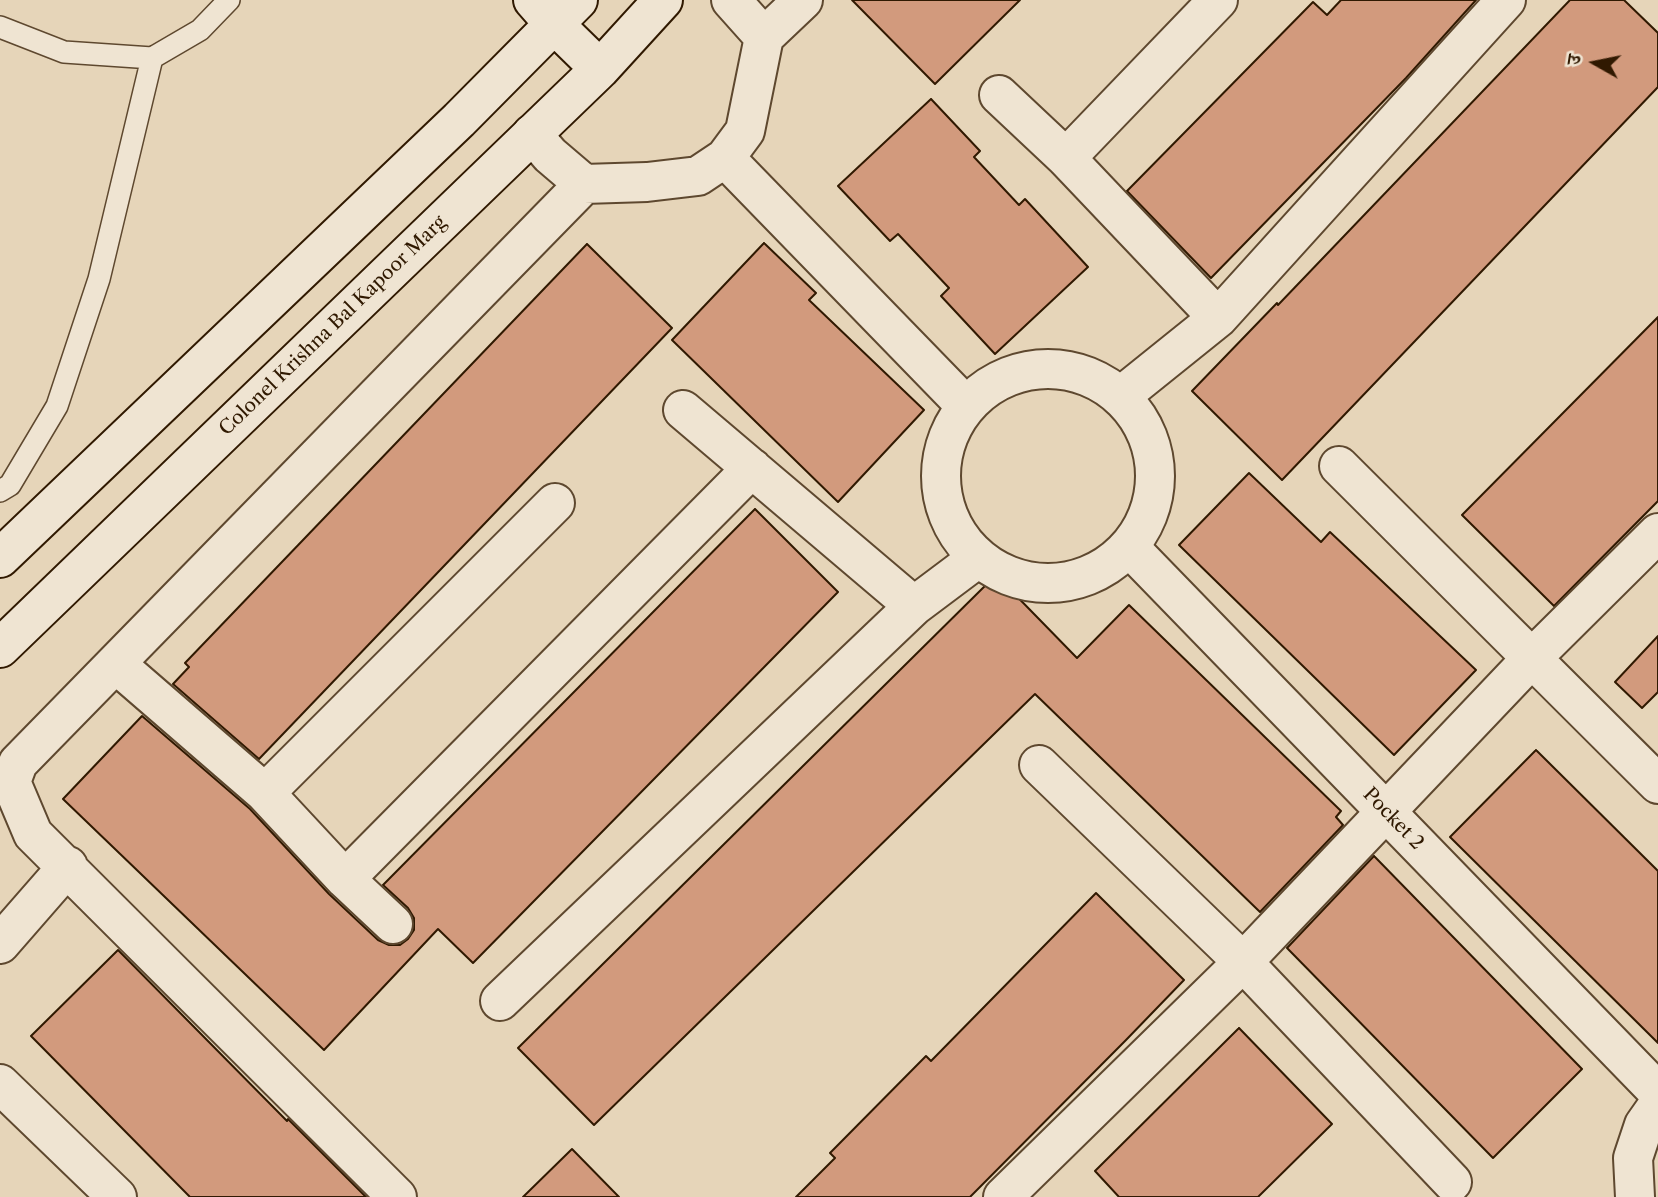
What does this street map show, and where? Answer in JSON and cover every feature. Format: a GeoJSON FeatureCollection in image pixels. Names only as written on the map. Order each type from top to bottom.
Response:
{"type":"FeatureCollection","features":[{"type":"Feature","properties":{"kind":"street"},"geometry":{"type":"LineString","coordinates":[[731,0],[764,37]]}},
{"type":"Feature","properties":{"kind":"street"},"geometry":{"type":"LineString","coordinates":[[532,134],[550,155],[584,184],[647,182],[698,176],[725,158],[745,131],[764,37],[803,0]]}},
{"type":"Feature","properties":{"kind":"street"},"geometry":{"type":"LineString","coordinates":[[1066,158],[1217,0]]}},
{"type":"Feature","properties":{"kind":"street"},"geometry":{"type":"LineString","coordinates":[[1121,396],[1218,318],[1506,0]]}},
{"type":"Feature","properties":{"kind":"street","name":"Colonel Krishna Bal Kapoor Marg"},"geometry":{"type":"LineString","coordinates":[[0,648],[600,69],[653,3]]}},
{"type":"Feature","properties":{"kind":"street"},"geometry":{"type":"LineString","coordinates":[[0,558],[459,120],[555,8],[600,69]]}},
{"type":"Feature","properties":{"kind":"street"},"geometry":{"type":"LineString","coordinates":[[999,95],[1066,158],[1218,318]]}},
{"type":"Feature","properties":{"kind":"street"},"geometry":{"type":"LineString","coordinates":[[725,158],[966,406]]}},
{"type":"Feature","properties":{"kind":"street"},"geometry":{"type":"LineString","coordinates":[[397,1197],[33,834],[11,782],[18,763],[584,184]]}},
{"type":"Feature","properties":{"kind":"street"},"geometry":{"type":"LineString","coordinates":[[1054,368],[1078,372],[1100,381],[1121,396],[1136,414],[1147,435],[1154,458],[1152,505],[1143,527],[1129,547],[1111,563],[1091,575],[1068,582],[1044,584],[1021,581],[998,572],[978,558],[956,531],[942,497],[940,472],[944,448],[953,426],[966,406],[985,389],[1006,377],[1030,370],[1054,368]]}},
{"type":"Feature","properties":{"kind":"street"},"geometry":{"type":"LineString","coordinates":[[683,410],[914,606]]}},
{"type":"Feature","properties":{"kind":"street"},"geometry":{"type":"LineString","coordinates":[[1339,466],[1658,783]]}},
{"type":"Feature","properties":{"kind":"street"},"geometry":{"type":"LineString","coordinates":[[345,879],[752,468]]}},
{"type":"Feature","properties":{"kind":"street"},"geometry":{"type":"LineString","coordinates":[[265,793],[555,503]]}},
{"type":"Feature","properties":{"kind":"street"},"geometry":{"type":"LineString","coordinates":[[1003,1197],[1243,962],[1531,659],[1658,534]]}},
{"type":"Feature","properties":{"kind":"street","name":"Pocket 2"},"geometry":{"type":"LineString","coordinates":[[1129,547],[1658,1091]]}},
{"type":"Feature","properties":{"kind":"street"},"geometry":{"type":"LineString","coordinates":[[500,1001],[914,606],[978,558]]}},
{"type":"Feature","properties":{"kind":"street"},"geometry":{"type":"LineString","coordinates":[[116,664],[265,793],[345,879],[393,924]]}},
{"type":"Feature","properties":{"kind":"street"},"geometry":{"type":"LineString","coordinates":[[1039,765],[1243,962],[1452,1182]]}},
{"type":"Feature","properties":{"kind":"street"},"geometry":{"type":"LineString","coordinates":[[0,944],[68,866]]}},
{"type":"Feature","properties":{"kind":"street"},"geometry":{"type":"LineString","coordinates":[[0,1084],[117,1197]]}},
{"type":"Feature","properties":{"kind":"street"},"geometry":{"type":"LineString","coordinates":[[1635,1197],[1633,1158],[1644,1125],[1658,1105]]}},
{"type":"Feature","properties":{"kind":"lane"},"geometry":{"type":"LineString","coordinates":[[0,27],[64,52],[152,58],[200,30],[229,0]]}},
{"type":"Feature","properties":{"kind":"lane"},"geometry":{"type":"LineString","coordinates":[[0,491],[10,485],[57,407],[99,279],[152,58]]}},
{"type":"Feature","properties":{"kind":"building"},"geometry":{"type":"Polygon","coordinates":[[[852,0],[1020,0],[935,84],[852,0]]]}},
{"type":"Feature","properties":{"kind":"building"},"geometry":{"type":"Polygon","coordinates":[[[1341,0],[1476,0],[1406,78],[1211,278],[1127,191],[1313,2],[1327,15],[1341,0]]]}},
{"type":"Feature","properties":{"kind":"building"},"geometry":{"type":"Polygon","coordinates":[[[1570,0],[1624,0],[1658,33],[1658,87],[1282,480],[1192,391],[1570,0]]]}},
{"type":"Feature","properties":{"kind":"building"},"geometry":{"type":"Polygon","coordinates":[[[931,99],[980,151],[974,157],[1019,205],[1025,199],[1088,267],[995,354],[941,296],[949,288],[898,234],[890,241],[838,186],[931,99]]]}},
{"type":"Feature","properties":{"kind":"building"},"geometry":{"type":"Polygon","coordinates":[[[764,243],[816,293],[809,300],[924,410],[838,502],[672,340],[764,243]]]}},
{"type":"Feature","properties":{"kind":"building"},"geometry":{"type":"Polygon","coordinates":[[[587,244],[672,328],[259,759],[173,684],[189,667],[185,663],[587,244]]]}},
{"type":"Feature","properties":{"kind":"building"},"geometry":{"type":"Polygon","coordinates":[[[1658,317],[1658,501],[1554,606],[1462,515],[1658,317]]]}},
{"type":"Feature","properties":{"kind":"building"},"geometry":{"type":"Polygon","coordinates":[[[1249,473],[1321,542],[1330,532],[1476,670],[1394,755],[1179,545],[1249,473]]]}},
{"type":"Feature","properties":{"kind":"building"},"geometry":{"type":"Polygon","coordinates":[[[755,509],[838,592],[473,963],[438,929],[324,1050],[63,799],[142,716],[250,809],[329,894],[378,940],[389,945],[400,945],[414,930],[414,918],[408,908],[383,885],[755,509]]]}},
{"type":"Feature","properties":{"kind":"building"},"geometry":{"type":"Polygon","coordinates":[[[996,575],[1077,658],[1129,605],[1341,811],[1336,817],[1343,825],[1260,912],[1035,694],[594,1125],[518,1048],[996,575]]]}},
{"type":"Feature","properties":{"kind":"building"},"geometry":{"type":"Polygon","coordinates":[[[1658,636],[1658,692],[1642,708],[1615,682],[1658,636]]]}},
{"type":"Feature","properties":{"kind":"building"},"geometry":{"type":"Polygon","coordinates":[[[1536,750],[1658,871],[1658,1043],[1450,837],[1536,750]]]}},
{"type":"Feature","properties":{"kind":"building"},"geometry":{"type":"Polygon","coordinates":[[[1374,856],[1582,1069],[1493,1158],[1287,948],[1374,856]]]}},
{"type":"Feature","properties":{"kind":"building"},"geometry":{"type":"Polygon","coordinates":[[[1096,893],[1184,980],[1126,1040],[970,1197],[796,1197],[835,1158],[830,1153],[926,1056],[931,1061],[1096,893]]]}},
{"type":"Feature","properties":{"kind":"building"},"geometry":{"type":"Polygon","coordinates":[[[118,950],[366,1197],[190,1197],[31,1036],[118,950]]]}},
{"type":"Feature","properties":{"kind":"building"},"geometry":{"type":"Polygon","coordinates":[[[1239,1028],[1332,1124],[1258,1197],[1119,1197],[1095,1171],[1239,1028]]]}},
{"type":"Feature","properties":{"kind":"building"},"geometry":{"type":"Polygon","coordinates":[[[572,1149],[619,1197],[523,1197],[572,1149]]]}}]}
